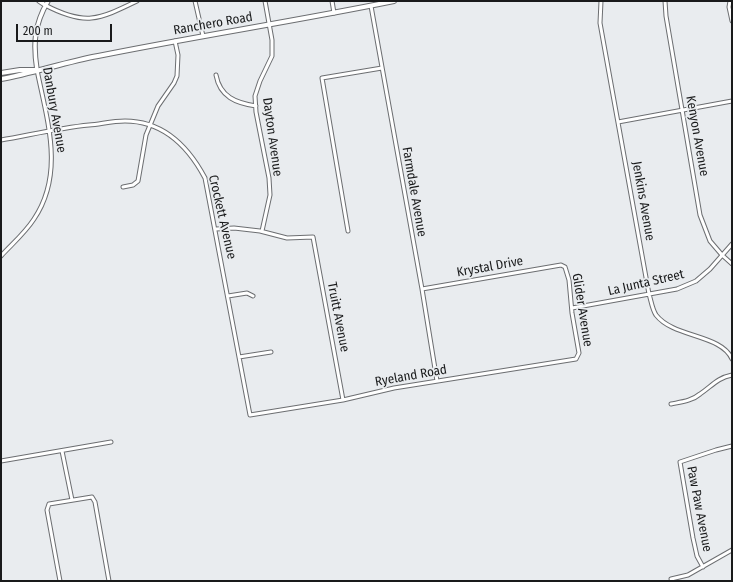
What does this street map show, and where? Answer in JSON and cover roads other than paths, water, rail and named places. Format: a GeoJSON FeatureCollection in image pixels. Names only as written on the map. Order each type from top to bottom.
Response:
{"type":"FeatureCollection","features":[{"type":"Feature","properties":{"kind":"main road","name":"Ranchero Road"},"geometry":{"type":"LineString","coordinates":[[1,79],[21,76],[37,70],[97,56],[394,1]]}},
{"type":"Feature","properties":{"kind":"main road","name":"Ranchero Road"},"geometry":{"type":"LineString","coordinates":[[1,74],[20,70],[37,70]]}},
{"type":"Feature","properties":{"kind":"street"},"geometry":{"type":"LineString","coordinates":[[39,1],[46,3],[69,16],[85,18],[106,15],[136,1]]}},
{"type":"Feature","properties":{"kind":"street"},"geometry":{"type":"LineString","coordinates":[[195,1],[203,36]]}},
{"type":"Feature","properties":{"kind":"street","name":"Dayton Avenue"},"geometry":{"type":"LineString","coordinates":[[262,231],[270,195],[269,178],[255,96],[260,81],[272,56],[272,40],[265,1]]}},
{"type":"Feature","properties":{"kind":"street"},"geometry":{"type":"LineString","coordinates":[[332,1],[334,13]]}},
{"type":"Feature","properties":{"kind":"street","name":"Jenkins Avenue"},"geometry":{"type":"LineString","coordinates":[[601,1],[600,23],[649,294],[655,314],[665,324],[683,333],[711,341],[725,349],[732,359]]}},
{"type":"Feature","properties":{"kind":"street","name":"Kenyon Avenue"},"geometry":{"type":"LineString","coordinates":[[666,1],[666,16],[700,215],[710,241],[732,264]]}},
{"type":"Feature","properties":{"kind":"street"},"geometry":{"type":"LineString","coordinates":[[730,1],[732,21]]}},
{"type":"Feature","properties":{"kind":"street","name":"Danbury Avenue"},"geometry":{"type":"LineString","coordinates":[[1,256],[30,225],[40,209],[51,176],[52,161],[49,132],[34,51],[36,33],[46,3]]}},
{"type":"Feature","properties":{"kind":"street","name":"Farmdale Avenue"},"geometry":{"type":"LineString","coordinates":[[371,6],[437,381]]}},
{"type":"Feature","properties":{"kind":"street"},"geometry":{"type":"LineString","coordinates":[[123,187],[133,185],[138,181],[146,135],[158,106],[174,83],[177,76],[178,55],[175,41]]}},
{"type":"Feature","properties":{"kind":"street"},"geometry":{"type":"LineString","coordinates":[[348,231],[322,78],[382,68]]}},
{"type":"Feature","properties":{"kind":"street"},"geometry":{"type":"LineString","coordinates":[[216,75],[218,84],[223,92],[233,100],[243,105],[256,106]]}},
{"type":"Feature","properties":{"kind":"street"},"geometry":{"type":"LineString","coordinates":[[618,122],[732,101]]}},
{"type":"Feature","properties":{"kind":"street","name":"Crockett Avenue"},"geometry":{"type":"LineString","coordinates":[[1,140],[84,125],[131,121],[150,125],[169,134],[185,147],[197,163],[205,178],[250,415]]}},
{"type":"Feature","properties":{"kind":"street"},"geometry":{"type":"LineString","coordinates":[[216,230],[234,228],[262,231]]}},
{"type":"Feature","properties":{"kind":"street","name":"Truitt Avenue"},"geometry":{"type":"LineString","coordinates":[[262,231],[287,238],[313,237],[343,400]]}},
{"type":"Feature","properties":{"kind":"street","name":"La Junta Street"},"geometry":{"type":"LineString","coordinates":[[572,308],[677,289],[696,282],[710,269],[732,244]]}},
{"type":"Feature","properties":{"kind":"street","name":"Krystal Drive"},"geometry":{"type":"LineString","coordinates":[[422,289],[561,265]]}},
{"type":"Feature","properties":{"kind":"street","name":"Glider Avenue"},"geometry":{"type":"LineString","coordinates":[[561,265],[565,268],[569,280],[572,313],[579,353],[576,359]]}},
{"type":"Feature","properties":{"kind":"street"},"geometry":{"type":"LineString","coordinates":[[228,296],[248,293],[253,296]]}},
{"type":"Feature","properties":{"kind":"street"},"geometry":{"type":"LineString","coordinates":[[240,357],[271,352]]}},
{"type":"Feature","properties":{"kind":"street","name":"Ryeland Road"},"geometry":{"type":"LineString","coordinates":[[250,415],[343,400],[394,388],[576,359]]}},
{"type":"Feature","properties":{"kind":"street"},"geometry":{"type":"LineString","coordinates":[[671,404],[687,401],[700,395],[723,376],[732,375]]}},
{"type":"Feature","properties":{"kind":"street"},"geometry":{"type":"LineString","coordinates":[[1,461],[111,442]]}},
{"type":"Feature","properties":{"kind":"street","name":"Paw Paw Avenue"},"geometry":{"type":"LineString","coordinates":[[702,567],[697,556],[693,538],[680,462],[732,446]]}},
{"type":"Feature","properties":{"kind":"street"},"geometry":{"type":"LineString","coordinates":[[62,451],[72,500]]}},
{"type":"Feature","properties":{"kind":"street"},"geometry":{"type":"LineString","coordinates":[[60,581],[47,510],[49,504],[92,497],[95,502],[109,581]]}},
{"type":"Feature","properties":{"kind":"street"},"geometry":{"type":"LineString","coordinates":[[671,579],[688,575],[732,550]]}}]}
